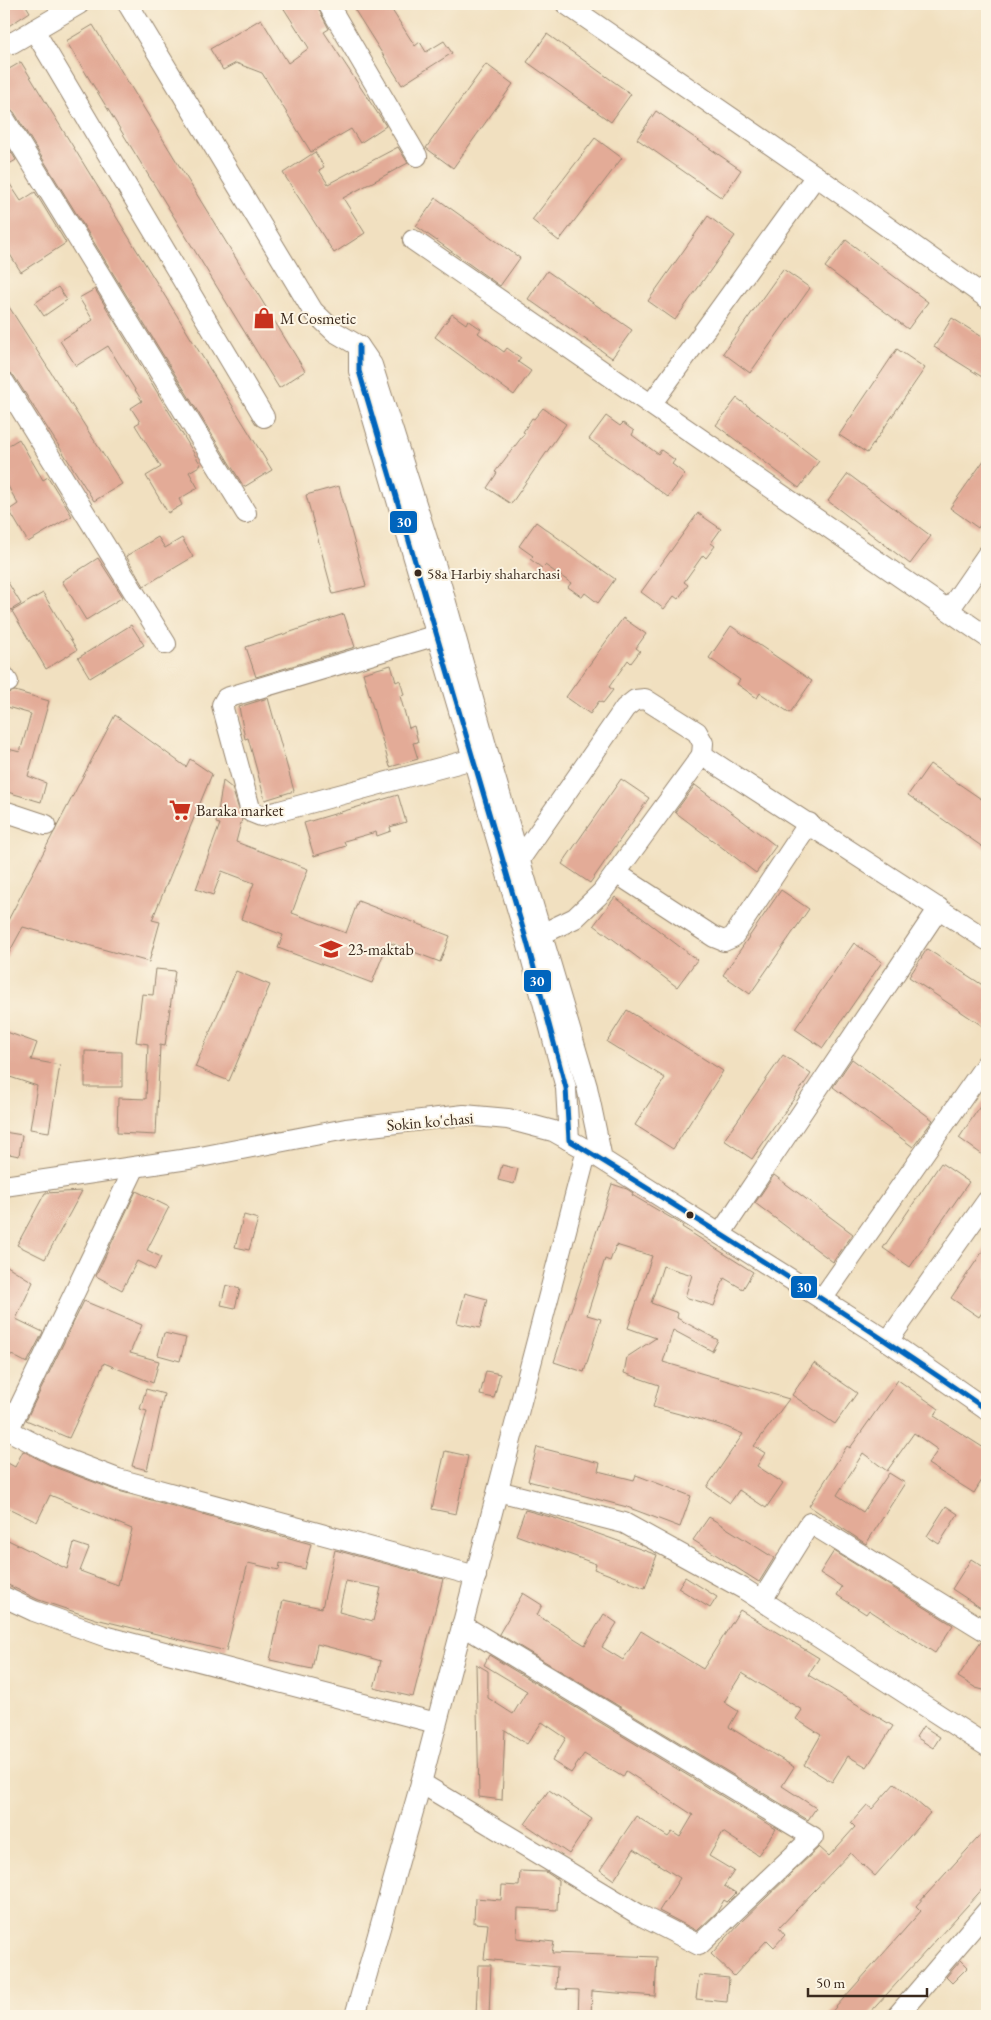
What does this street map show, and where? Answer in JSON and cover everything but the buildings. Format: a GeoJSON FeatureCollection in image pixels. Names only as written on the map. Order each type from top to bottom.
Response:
{"type":"FeatureCollection","features":[{"type":"Feature","properties":{"kind":"street"},"geometry":{"type":"LineString","coordinates":[[4,42],[12,43],[79,4]]}},
{"type":"Feature","properties":{"kind":"street"},"geometry":{"type":"LineString","coordinates":[[128,4],[314,311],[336,332],[359,346],[372,365],[426,531],[520,859],[588,1086],[594,1154],[498,1491],[421,1783],[355,2016]]}},
{"type":"Feature","properties":{"kind":"street"},"geometry":{"type":"LineString","coordinates":[[328,4],[417,156]]}},
{"type":"Feature","properties":{"kind":"street"},"geometry":{"type":"LineString","coordinates":[[566,4],[816,176],[987,298]]}},
{"type":"Feature","properties":{"kind":"street"},"geometry":{"type":"LineString","coordinates":[[34,30],[264,418]]}},
{"type":"Feature","properties":{"kind":"street"},"geometry":{"type":"LineString","coordinates":[[4,118],[246,513]]}},
{"type":"Feature","properties":{"kind":"street"},"geometry":{"type":"LineString","coordinates":[[652,403],[816,176]]}},
{"type":"Feature","properties":{"kind":"street"},"geometry":{"type":"LineString","coordinates":[[412,240],[652,403],[987,637]]}},
{"type":"Feature","properties":{"kind":"street"},"geometry":{"type":"LineString","coordinates":[[359,346],[358,371],[527,942],[566,1088],[569,1140]]}},
{"type":"Feature","properties":{"kind":"street"},"geometry":{"type":"LineString","coordinates":[[4,382],[166,644]]}},
{"type":"Feature","properties":{"kind":"street"},"geometry":{"type":"LineString","coordinates":[[949,610],[987,555]]}},
{"type":"Feature","properties":{"kind":"street"},"geometry":{"type":"LineString","coordinates":[[437,635],[226,698],[222,705],[251,812],[261,816],[473,759]]}},
{"type":"Feature","properties":{"kind":"street"},"geometry":{"type":"LineString","coordinates":[[520,859],[625,708],[635,700],[645,699],[697,732],[702,742],[702,755],[602,892],[575,918],[542,934]]}},
{"type":"Feature","properties":{"kind":"street"},"geometry":{"type":"LineString","coordinates":[[702,755],[987,940]]}},
{"type":"Feature","properties":{"kind":"street"},"geometry":{"type":"LineString","coordinates":[[4,811],[46,825]]}},
{"type":"Feature","properties":{"kind":"street"},"geometry":{"type":"LineString","coordinates":[[616,872],[724,941],[733,937],[809,823]]}},
{"type":"Feature","properties":{"kind":"street"},"geometry":{"type":"LineString","coordinates":[[721,1233],[940,908]]}},
{"type":"Feature","properties":{"kind":"street"},"geometry":{"type":"LineString","coordinates":[[822,1299],[987,1063]]}},
{"type":"Feature","properties":{"kind":"street","name":"Sokin ko'chasi"},"geometry":{"type":"LineString","coordinates":[[4,1186],[135,1167],[346,1129],[464,1115],[508,1119],[552,1131],[594,1154],[721,1233],[888,1341],[987,1410]]}},
{"type":"Feature","properties":{"kind":"street"},"geometry":{"type":"LineString","coordinates":[[135,1167],[6,1430],[58,1456],[118,1479],[476,1576]]}},
{"type":"Feature","properties":{"kind":"street"},"geometry":{"type":"LineString","coordinates":[[888,1341],[987,1201]]}},
{"type":"Feature","properties":{"kind":"street"},"geometry":{"type":"LineString","coordinates":[[498,1491],[624,1523],[762,1600],[987,1746]]}},
{"type":"Feature","properties":{"kind":"street"},"geometry":{"type":"LineString","coordinates":[[762,1600],[810,1523],[987,1632]]}},
{"type":"Feature","properties":{"kind":"street"},"geometry":{"type":"LineString","coordinates":[[4,1597],[34,1611],[107,1637],[436,1723]]}},
{"type":"Feature","properties":{"kind":"street"},"geometry":{"type":"LineString","coordinates":[[421,1783],[638,1914],[700,1946],[812,1837],[462,1625]]}},
{"type":"Feature","properties":{"kind":"street"},"geometry":{"type":"LineString","coordinates":[[897,2016],[987,1911]]}},
{"type":"Feature","properties":{"kind":"transit line","name":"30"},"geometry":{"type":"LineString","coordinates":[[359,346],[359,371],[527,942],[566,1088],[569,1140],[780,1272],[987,1410]]}},
{"type":"Feature","properties":{"kind":"place","name":"M Cosmetic"},"geometry":{"type":"Point","coordinates":[264,318]}},
{"type":"Feature","properties":{"kind":"place","name":"58a Harbiy shaharchasi"},"geometry":{"type":"Point","coordinates":[418,573]}},
{"type":"Feature","properties":{"kind":"place","name":"Baraka market"},"geometry":{"type":"Point","coordinates":[180,810]}},
{"type":"Feature","properties":{"kind":"place","name":"23-maktab"},"geometry":{"type":"Point","coordinates":[331,949]}}]}
